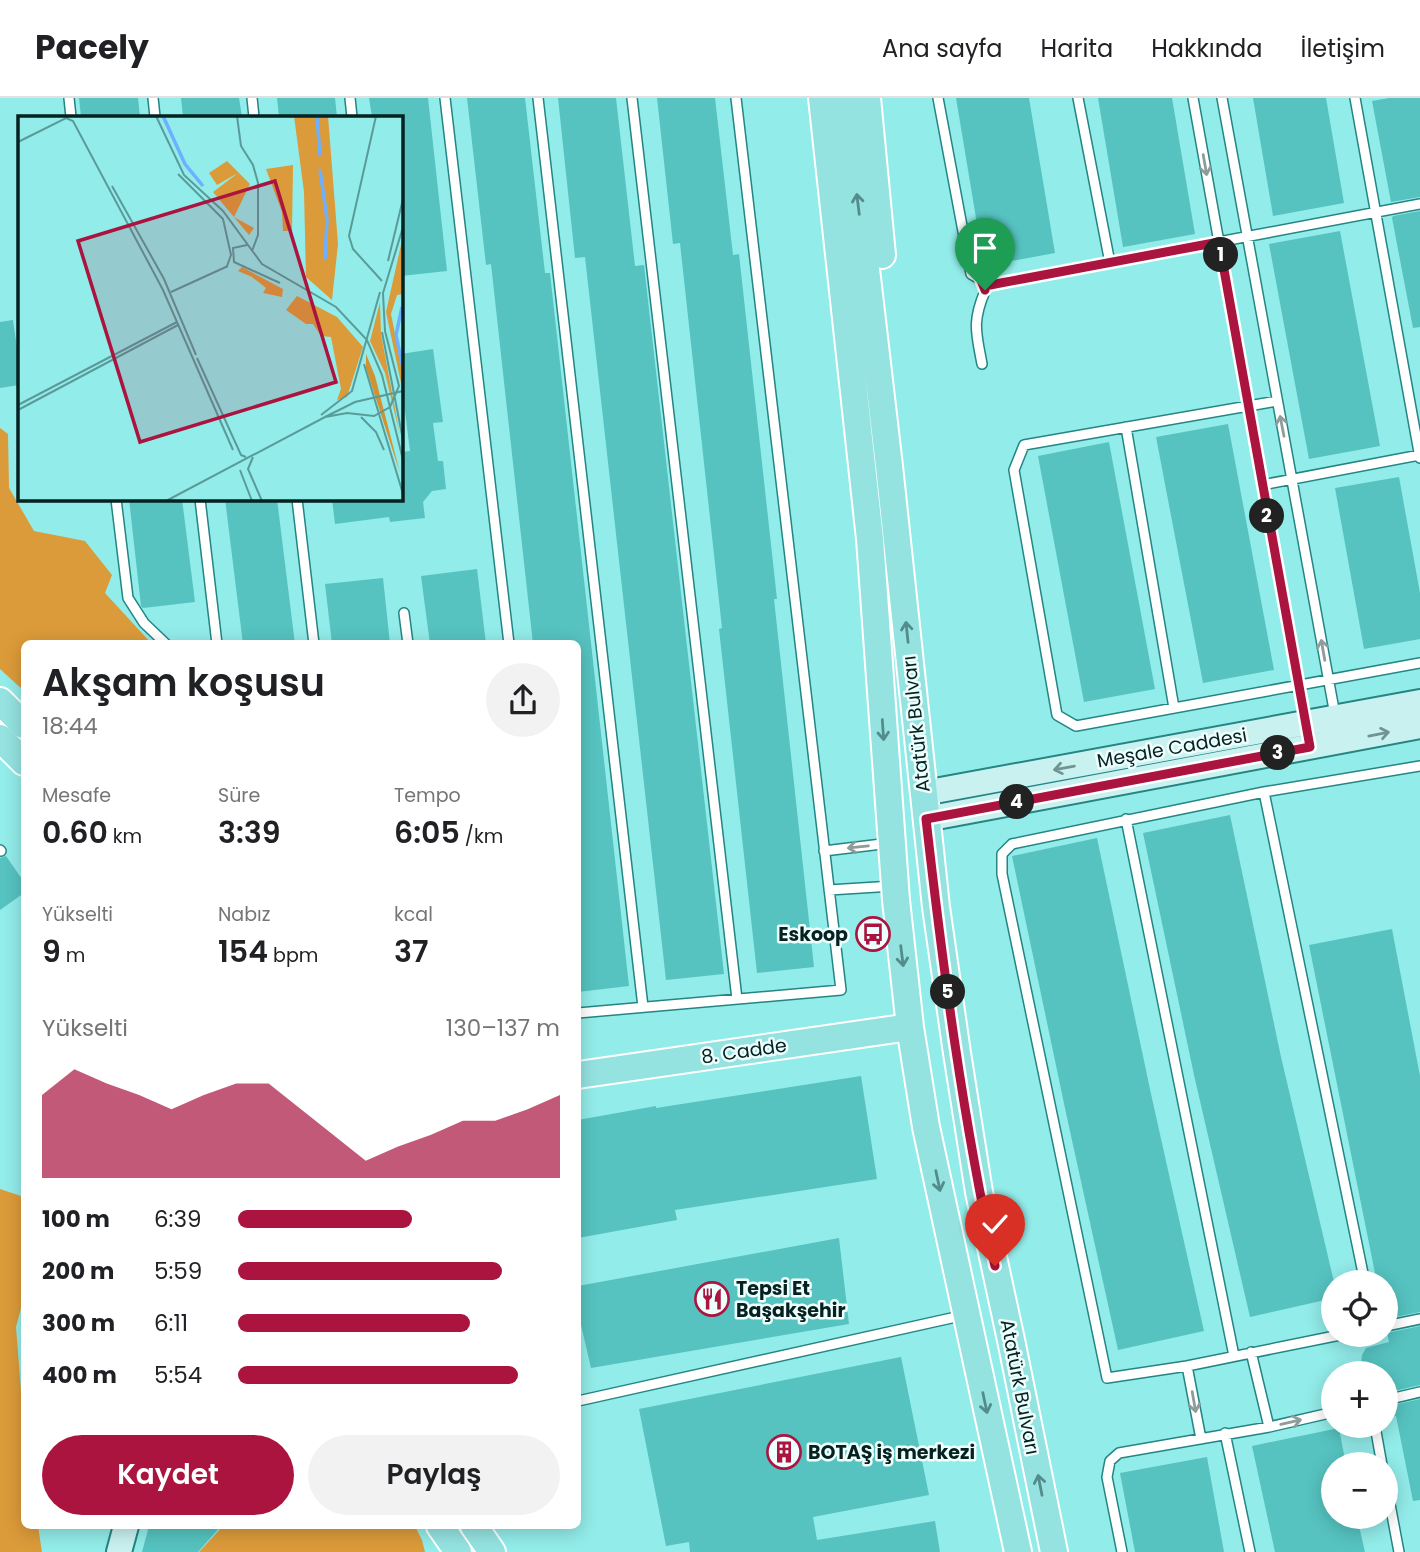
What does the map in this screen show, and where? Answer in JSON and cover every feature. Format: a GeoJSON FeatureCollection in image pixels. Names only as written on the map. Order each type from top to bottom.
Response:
{"type":"FeatureCollection","features":[{"type":"Feature","properties":{"kind":"main road"},"geometry":{"type":"LineString","coordinates":[[807,98],[844,439],[870,539]]}},
{"type":"Feature","properties":{"kind":"main road","name":"Atatürk Bulvarı"},"geometry":{"type":"LineString","coordinates":[[822,98],[870,539],[895,886],[910,1027],[926,1127],[1018,1552]]}},
{"type":"Feature","properties":{"kind":"main road","name":"Atatürk Bulvarı"},"geometry":{"type":"LineString","coordinates":[[846,98],[936,907],[955,1040],[979,1192],[1054,1552]]}},
{"type":"Feature","properties":{"kind":"main road"},"geometry":{"type":"LineString","coordinates":[[867,98],[892,368],[889,466]]}},
{"type":"Feature","properties":{"kind":"main road"},"geometry":{"type":"LineString","coordinates":[[0,701],[21,722]]}},
{"type":"Feature","properties":{"kind":"main road"},"geometry":{"type":"LineString","coordinates":[[0,739],[21,759]]}},
{"type":"Feature","properties":{"kind":"main road"},"geometry":{"type":"LineString","coordinates":[[888,793],[926,819]]}},
{"type":"Feature","properties":{"kind":"main road","name":"8. Cadde"},"geometry":{"type":"LineString","coordinates":[[581,1075],[910,1027]]}},
{"type":"Feature","properties":{"kind":"main road"},"geometry":{"type":"LineString","coordinates":[[442,1529],[458,1552]]}},
{"type":"Feature","properties":{"kind":"main road"},"geometry":{"type":"LineString","coordinates":[[476,1529],[492,1552]]}},
{"type":"Feature","properties":{"kind":"street","name":"Meşale Caddesi"},"geometry":{"type":"LineString","coordinates":[[926,819],[1337,729],[1420,702]]}},
{"type":"Feature","properties":{"kind":"street","name":"Meşale Caddesi"},"geometry":{"type":"LineString","coordinates":[[1337,729],[1420,726]]}},
{"type":"Feature","properties":{"kind":"street","name":"Meşale Caddesi"},"geometry":{"type":"LineString","coordinates":[[924,793],[1308,735]]}},
{"type":"Feature","properties":{"kind":"street"},"geometry":{"type":"LineString","coordinates":[[119,1552],[125,1529]]}},
{"type":"Feature","properties":{"kind":"lane"},"geometry":{"type":"LineString","coordinates":[[69,98],[71,116]]}},
{"type":"Feature","properties":{"kind":"lane"},"geometry":{"type":"LineString","coordinates":[[153,98],[155,116]]}},
{"type":"Feature","properties":{"kind":"lane"},"geometry":{"type":"LineString","coordinates":[[252,98],[254,116]]}},
{"type":"Feature","properties":{"kind":"lane"},"geometry":{"type":"LineString","coordinates":[[350,98],[352,116]]}},
{"type":"Feature","properties":{"kind":"lane"},"geometry":{"type":"LineString","coordinates":[[444,98],[509,640]]}},
{"type":"Feature","properties":{"kind":"lane"},"geometry":{"type":"LineString","coordinates":[[538,98],[642,1007]]}},
{"type":"Feature","properties":{"kind":"lane"},"geometry":{"type":"LineString","coordinates":[[632,98],[737,999]]}},
{"type":"Feature","properties":{"kind":"lane"},"geometry":{"type":"LineString","coordinates":[[581,1013],[841,990],[736,98]]}},
{"type":"Feature","properties":{"kind":"lane"},"geometry":{"type":"LineString","coordinates":[[938,98],[971,274],[990,285],[1420,204]]}},
{"type":"Feature","properties":{"kind":"lane"},"geometry":{"type":"LineString","coordinates":[[1078,98],[1110,262]]}},
{"type":"Feature","properties":{"kind":"lane"},"geometry":{"type":"LineString","coordinates":[[1193,98],[1308,735]]}},
{"type":"Feature","properties":{"kind":"lane"},"geometry":{"type":"LineString","coordinates":[[1222,98],[1337,729]]}},
{"type":"Feature","properties":{"kind":"lane"},"geometry":{"type":"LineString","coordinates":[[1262,485],[1420,456],[1355,98]]}},
{"type":"Feature","properties":{"kind":"lane"},"geometry":{"type":"LineString","coordinates":[[981,280],[985,290],[975,323],[982,364]]}},
{"type":"Feature","properties":{"kind":"lane"},"geometry":{"type":"LineString","coordinates":[[1277,401],[1024,445],[1014,470],[1057,715],[1076,726],[1420,663]]}},
{"type":"Feature","properties":{"kind":"lane"},"geometry":{"type":"LineString","coordinates":[[1126,427],[1174,708]]}},
{"type":"Feature","properties":{"kind":"lane"},"geometry":{"type":"LineString","coordinates":[[116,500],[128,598],[144,623],[162,640]]}},
{"type":"Feature","properties":{"kind":"lane"},"geometry":{"type":"LineString","coordinates":[[200,500],[217,640]]}},
{"type":"Feature","properties":{"kind":"lane"},"geometry":{"type":"LineString","coordinates":[[297,500],[314,640]]}},
{"type":"Feature","properties":{"kind":"lane"},"geometry":{"type":"LineString","coordinates":[[404,613],[407,640]]}},
{"type":"Feature","properties":{"kind":"lane"},"geometry":{"type":"LineString","coordinates":[[1321,1339],[1188,1366],[1107,1378],[1002,874],[1002,854],[1012,844],[1126,819],[1420,766]]}},
{"type":"Feature","properties":{"kind":"lane"},"geometry":{"type":"LineString","coordinates":[[1264,792],[1362,1270]]}},
{"type":"Feature","properties":{"kind":"lane"},"geometry":{"type":"LineString","coordinates":[[1126,819],[1234,1356]]}},
{"type":"Feature","properties":{"kind":"lane"},"geometry":{"type":"LineString","coordinates":[[824,851],[892,843]]}},
{"type":"Feature","properties":{"kind":"lane"},"geometry":{"type":"LineString","coordinates":[[829,890],[895,886]]}},
{"type":"Feature","properties":{"kind":"lane"},"geometry":{"type":"LineString","coordinates":[[581,1400],[966,1315]]}},
{"type":"Feature","properties":{"kind":"lane"},"geometry":{"type":"LineString","coordinates":[[1398,1324],[1420,1319]]}},
{"type":"Feature","properties":{"kind":"lane"},"geometry":{"type":"LineString","coordinates":[[1251,1352],[1269,1427]]}},
{"type":"Feature","properties":{"kind":"lane"},"geometry":{"type":"LineString","coordinates":[[1188,1366],[1201,1439]]}},
{"type":"Feature","properties":{"kind":"lane"},"geometry":{"type":"LineString","coordinates":[[1398,1397],[1420,1392]]}},
{"type":"Feature","properties":{"kind":"lane"},"geometry":{"type":"LineString","coordinates":[[1122,1552],[1107,1478],[1110,1461],[1119,1453],[1269,1427],[1321,1415]]}},
{"type":"Feature","properties":{"kind":"lane"},"geometry":{"type":"LineString","coordinates":[[1225,1433],[1250,1552]]}},
{"type":"Feature","properties":{"kind":"lane"},"geometry":{"type":"LineString","coordinates":[[1395,1529],[1399,1552]]}},
{"type":"Feature","properties":{"kind":"shaded area"},"geometry":{"type":"Polygon","coordinates":[[[0,428],[8,434],[9,488],[34,531],[85,541],[112,575],[105,593],[148,640],[21,640],[21,688],[0,669],[0,428]]]}},
{"type":"Feature","properties":{"kind":"shaded area"},"geometry":{"type":"Polygon","coordinates":[[[0,1189],[21,1196],[21,1308],[16,1327],[21,1391],[21,1529],[38,1529],[42,1552],[0,1552],[0,1189]]]}},
{"type":"Feature","properties":{"kind":"shaded area"},"geometry":{"type":"Polygon","coordinates":[[[220,1529],[416,1529],[425,1552],[199,1552],[220,1529]]]}},
{"type":"Feature","properties":{"kind":"building"},"geometry":{"type":"Polygon","coordinates":[[[79,98],[138,98],[140,116],[81,116],[79,98]]]}},
{"type":"Feature","properties":{"kind":"building"},"geometry":{"type":"Polygon","coordinates":[[[181,98],[239,98],[242,116],[183,116],[181,98]]]}},
{"type":"Feature","properties":{"kind":"building"},"geometry":{"type":"Polygon","coordinates":[[[277,98],[335,98],[337,116],[279,116],[277,98]]]}},
{"type":"Feature","properties":{"kind":"building"},"geometry":{"type":"Polygon","coordinates":[[[369,98],[428,98],[447,271],[402,276],[402,116],[372,116],[369,98]]]}},
{"type":"Feature","properties":{"kind":"building"},"geometry":{"type":"Polygon","coordinates":[[[467,98],[525,98],[545,273],[550,273],[629,986],[581,992],[581,640],[533,640],[491,264],[486,265],[467,98]]]}},
{"type":"Feature","properties":{"kind":"building"},"geometry":{"type":"Polygon","coordinates":[[[558,98],[616,98],[635,266],[644,265],[724,974],[666,980],[585,257],[575,258],[558,98]]]}},
{"type":"Feature","properties":{"kind":"building"},"geometry":{"type":"Polygon","coordinates":[[[657,98],[715,98],[733,255],[739,254],[814,967],[757,973],[680,243],[673,244],[657,98]]]}},
{"type":"Feature","properties":{"kind":"building"},"geometry":{"type":"Polygon","coordinates":[[[956,98],[1029,98],[1055,253],[984,266],[956,98]]]}},
{"type":"Feature","properties":{"kind":"building"},"geometry":{"type":"Polygon","coordinates":[[[1098,98],[1172,98],[1195,234],[1123,247],[1098,98]]]}},
{"type":"Feature","properties":{"kind":"building"},"geometry":{"type":"Polygon","coordinates":[[[1253,98],[1326,98],[1344,203],[1273,216],[1253,98]]]}},
{"type":"Feature","properties":{"kind":"building"},"geometry":{"type":"Polygon","coordinates":[[[1420,98],[1420,197],[1391,202],[1372,101],[1420,98]]]}},
{"type":"Feature","properties":{"kind":"building"},"geometry":{"type":"Polygon","coordinates":[[[1420,211],[1420,327],[1413,328],[1392,218],[1420,211]]]}},
{"type":"Feature","properties":{"kind":"building"},"geometry":{"type":"Polygon","coordinates":[[[1340,231],[1380,446],[1309,459],[1269,244],[1340,231]]]}},
{"type":"Feature","properties":{"kind":"building"},"geometry":{"type":"Polygon","coordinates":[[[13,320],[18,355],[18,385],[0,388],[0,322],[13,320]]]}},
{"type":"Feature","properties":{"kind":"building"},"geometry":{"type":"Polygon","coordinates":[[[433,349],[443,422],[433,423],[438,461],[443,461],[446,489],[432,491],[423,502],[425,518],[390,522],[389,517],[335,524],[332,500],[402,500],[402,452],[410,451],[402,388],[402,354],[433,349]]]}},
{"type":"Feature","properties":{"kind":"building"},"geometry":{"type":"Polygon","coordinates":[[[1228,424],[1274,670],[1203,683],[1156,437],[1228,424]]]}},
{"type":"Feature","properties":{"kind":"building"},"geometry":{"type":"Polygon","coordinates":[[[1109,442],[1155,689],[1084,702],[1038,456],[1109,442]]]}},
{"type":"Feature","properties":{"kind":"building"},"geometry":{"type":"Polygon","coordinates":[[[1399,477],[1420,593],[1420,639],[1364,649],[1335,488],[1399,477]]]}},
{"type":"Feature","properties":{"kind":"building"},"geometry":{"type":"Polygon","coordinates":[[[129,500],[182,500],[195,602],[143,608],[129,500]]]}},
{"type":"Feature","properties":{"kind":"building"},"geometry":{"type":"Polygon","coordinates":[[[225,500],[277,500],[295,640],[243,640],[225,500]]]}},
{"type":"Feature","properties":{"kind":"building"},"geometry":{"type":"Polygon","coordinates":[[[477,569],[486,640],[429,640],[421,576],[477,569]]]}},
{"type":"Feature","properties":{"kind":"building"},"geometry":{"type":"Polygon","coordinates":[[[383,578],[390,640],[332,640],[325,584],[383,578]]]}},
{"type":"Feature","properties":{"kind":"building"},"geometry":{"type":"Polygon","coordinates":[[[1230,815],[1281,1057],[1331,1270],[1321,1270],[1321,1301],[1250,1317],[1194,1075],[1143,833],[1230,815]]]}},
{"type":"Feature","properties":{"kind":"building"},"geometry":{"type":"Polygon","coordinates":[[[1097,838],[1204,1331],[1118,1350],[1012,856],[1097,838]]]}},
{"type":"Feature","properties":{"kind":"building"},"geometry":{"type":"Polygon","coordinates":[[[6,856],[21,878],[21,895],[0,910],[0,858],[6,856]]]}},
{"type":"Feature","properties":{"kind":"building"},"geometry":{"type":"Polygon","coordinates":[[[1392,929],[1420,1076],[1420,1312],[1398,1317],[1398,1270],[1374,1270],[1309,945],[1392,929]]]}},
{"type":"Feature","properties":{"kind":"building"},"geometry":{"type":"Polygon","coordinates":[[[861,1076],[877,1179],[675,1210],[677,1220],[581,1237],[581,1119],[861,1076]]]}},
{"type":"Feature","properties":{"kind":"building","name":"Tepsi Et Başakşehir"},"geometry":{"type":"Polygon","coordinates":[[[839,1238],[849,1324],[591,1368],[581,1325],[581,1285],[839,1238]]]}},
{"type":"Feature","properties":{"kind":"building"},"geometry":{"type":"Polygon","coordinates":[[[1420,1326],[1420,1385],[1398,1390],[1398,1361],[1361,1361],[1366,1348],[1398,1347],[1398,1331],[1420,1326]]]}},
{"type":"Feature","properties":{"kind":"building","name":"BOTAŞ iş merkezi"},"geometry":{"type":"Polygon","coordinates":[[[901,1357],[929,1495],[813,1517],[817,1540],[935,1521],[940,1552],[690,1552],[689,1542],[666,1546],[639,1409],[901,1357]]]}},
{"type":"Feature","properties":{"kind":"building"},"geometry":{"type":"Polygon","coordinates":[[[1420,1399],[1420,1500],[1413,1501],[1398,1426],[1398,1404],[1420,1399]]]}},
{"type":"Feature","properties":{"kind":"building"},"geometry":{"type":"Polygon","coordinates":[[[1321,1432],[1321,1438],[1341,1438],[1344,1452],[1321,1452],[1321,1529],[1360,1529],[1365,1552],[1275,1552],[1252,1446],[1321,1432]]]}},
{"type":"Feature","properties":{"kind":"building"},"geometry":{"type":"Polygon","coordinates":[[[1207,1457],[1224,1552],[1135,1552],[1120,1473],[1207,1457]]]}},
{"type":"Feature","properties":{"kind":"building"},"geometry":{"type":"Polygon","coordinates":[[[148,1529],[218,1529],[198,1552],[142,1552],[148,1529]]]}},
{"type":"Feature","properties":{"kind":"place","name":"Eskoop"},"geometry":{"type":"Point","coordinates":[873,934]}},
{"type":"Feature","properties":{"kind":"place","name":"Tepsi Et Başakşehir"},"geometry":{"type":"Point","coordinates":[712,1299]}},
{"type":"Feature","properties":{"kind":"place","name":"BOTAŞ iş merkezi"},"geometry":{"type":"Point","coordinates":[784,1452]}},
{"type":"Feature","properties":{"kind":"route"},"geometry":{"type":"LineString","coordinates":[[985,290],[981,280],[990,285],[1219,242],[1310,747],[926,819],[957,1053],[979,1192],[995,1266]]}}]}
